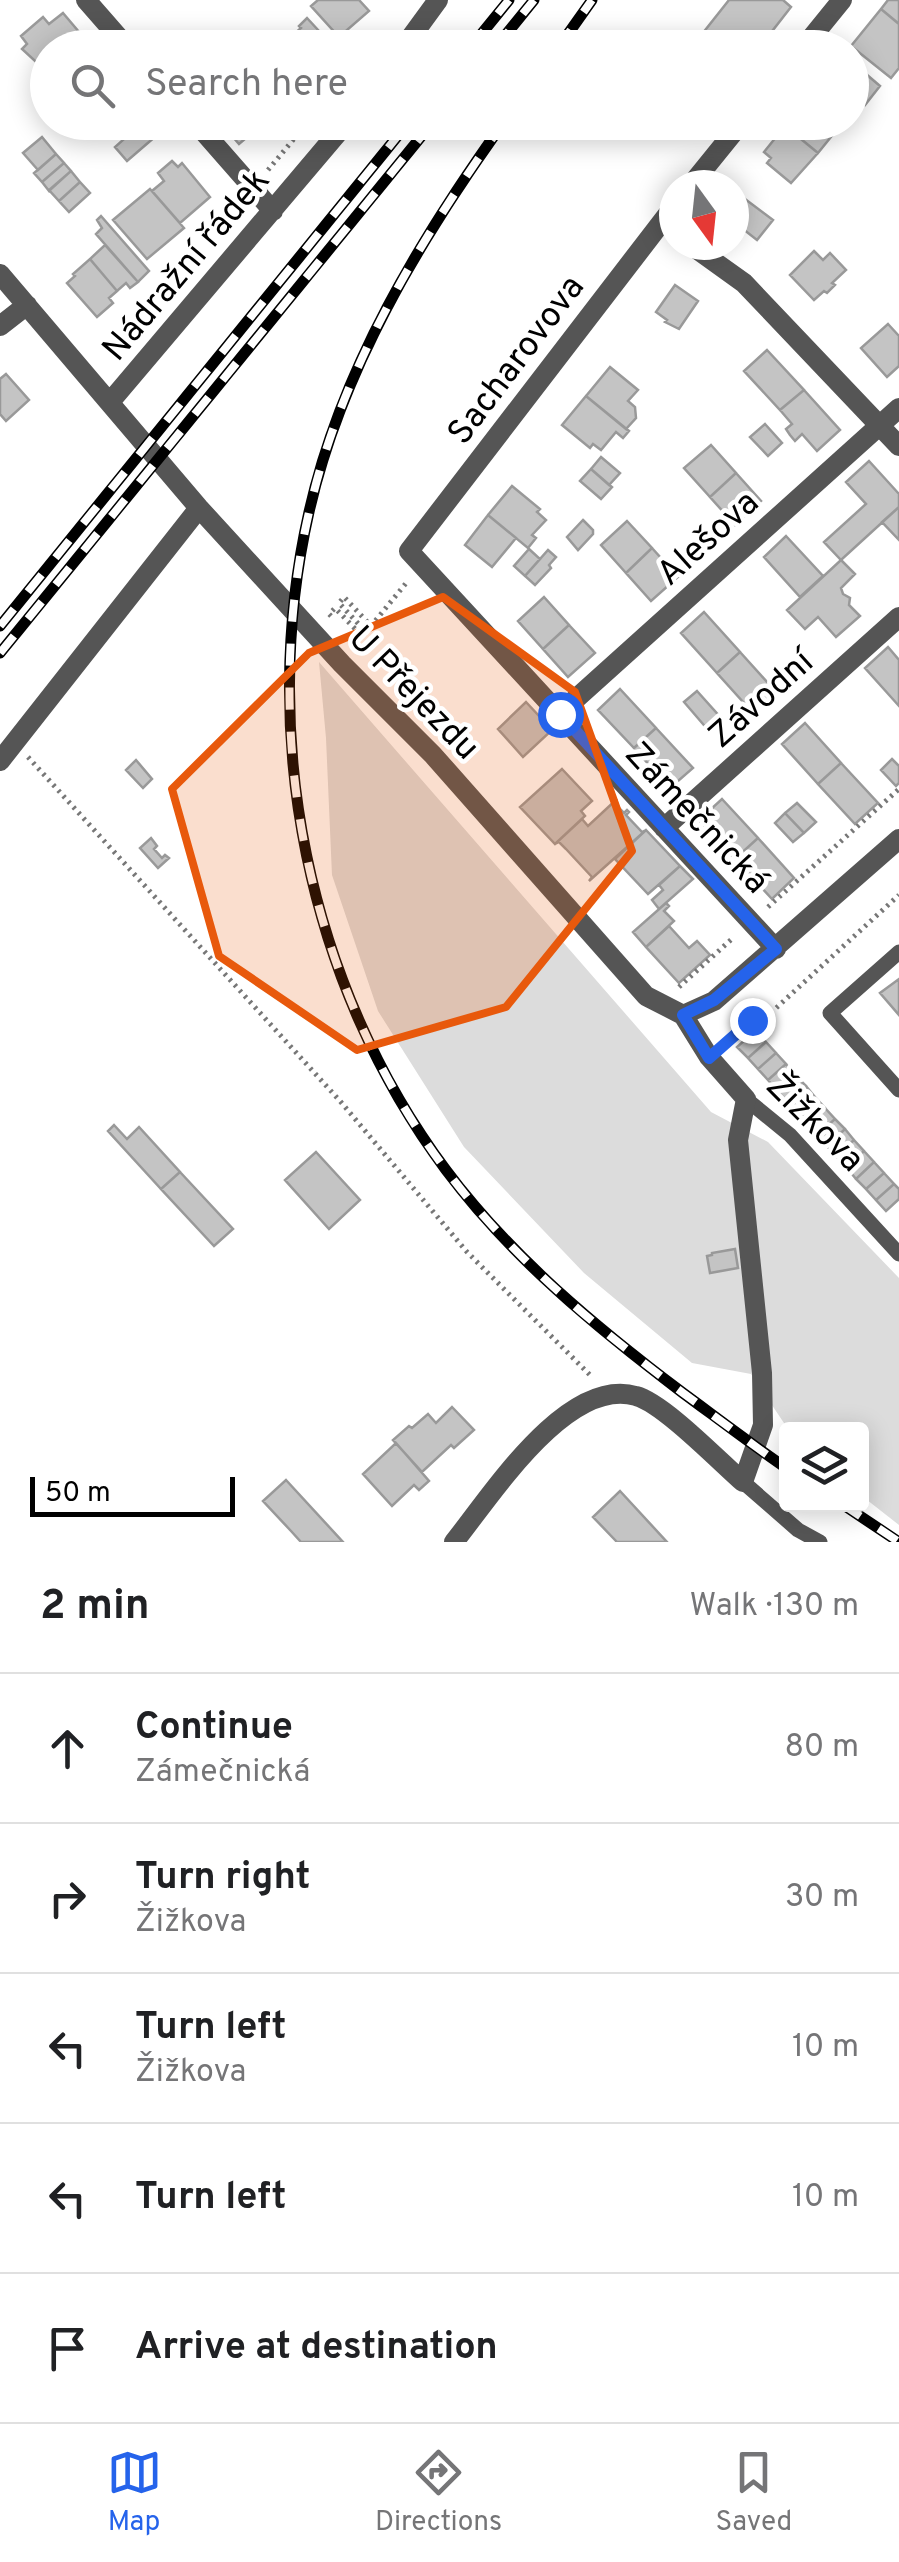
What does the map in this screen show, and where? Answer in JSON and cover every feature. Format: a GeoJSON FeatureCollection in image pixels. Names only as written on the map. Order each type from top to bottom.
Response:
{"type":"FeatureCollection","features":[{"type":"Feature","properties":{"kind":"street"},"geometry":{"type":"LineString","coordinates":[[86,0],[112,30]]}},
{"type":"Feature","properties":{"kind":"street"},"geometry":{"type":"LineString","coordinates":[[417,30],[438,0]]}},
{"type":"Feature","properties":{"kind":"street"},"geometry":{"type":"LineString","coordinates":[[818,30],[842,0]]}},
{"type":"Feature","properties":{"kind":"street"},"geometry":{"type":"LineString","coordinates":[[211,140],[273,211]]}},
{"type":"Feature","properties":{"kind":"street","name":"Nádražní řádek"},"geometry":{"type":"LineString","coordinates":[[110,402],[332,140]]}},
{"type":"Feature","properties":{"kind":"street"},"geometry":{"type":"LineString","coordinates":[[703,170],[727,140]]}},
{"type":"Feature","properties":{"kind":"street","name":"Sacharovova"},"geometry":{"type":"LineString","coordinates":[[415,558],[659,238]]}},
{"type":"Feature","properties":{"kind":"street"},"geometry":{"type":"LineString","coordinates":[[711,260],[744,284],[899,446]]}},
{"type":"Feature","properties":{"kind":"street","name":"U Přejezdu"},"geometry":{"type":"LineString","coordinates":[[0,274],[199,508],[342,664],[433,755],[646,996],[683,1015]]}},
{"type":"Feature","properties":{"kind":"street"},"geometry":{"type":"LineString","coordinates":[[0,326],[27,305]]}},
{"type":"Feature","properties":{"kind":"street","name":"Alešova"},"geometry":{"type":"LineString","coordinates":[[560,714],[899,408]]}},
{"type":"Feature","properties":{"kind":"street"},"geometry":{"type":"LineString","coordinates":[[0,761],[199,508]]}},
{"type":"Feature","properties":{"kind":"street","name":"Zámečnická"},"geometry":{"type":"LineString","coordinates":[[415,558],[776,949]]}},
{"type":"Feature","properties":{"kind":"street","name":"Závodní"},"geometry":{"type":"LineString","coordinates":[[664,828],[899,617]]}},
{"type":"Feature","properties":{"kind":"street"},"geometry":{"type":"LineString","coordinates":[[683,1015],[714,1000],[899,840]]}},
{"type":"Feature","properties":{"kind":"street","name":"Žižkova"},"geometry":{"type":"LineString","coordinates":[[683,1015],[709,1058],[746,1099]]}},
{"type":"Feature","properties":{"kind":"street"},"geometry":{"type":"LineString","coordinates":[[454,1542],[550,1426],[580,1404],[609,1394],[635,1395],[657,1406],[743,1482],[764,1425],[738,1140],[746,1099]]}},
{"type":"Feature","properties":{"kind":"lane"},"geometry":{"type":"LineString","coordinates":[[899,952],[830,1013],[899,1090]]}},
{"type":"Feature","properties":{"kind":"lane","name":"Žižkova"},"geometry":{"type":"LineString","coordinates":[[746,1099],[790,1135],[899,1254]]}},
{"type":"Feature","properties":{"kind":"lane"},"geometry":{"type":"LineString","coordinates":[[743,1482],[798,1530],[820,1542]]}},
{"type":"Feature","properties":{"kind":"path"},"geometry":{"type":"LineString","coordinates":[[258,182],[293,140]]}},
{"type":"Feature","properties":{"kind":"path"},"geometry":{"type":"LineString","coordinates":[[340,625],[329,614],[335,608],[362,636],[366,632],[339,603],[344,597],[371,626],[415,558]]}},
{"type":"Feature","properties":{"kind":"path"},"geometry":{"type":"LineString","coordinates":[[14,742],[340,1101],[467,1252],[609,1394]]}},
{"type":"Feature","properties":{"kind":"path"},"geometry":{"type":"LineString","coordinates":[[673,992],[899,788]]}},
{"type":"Feature","properties":{"kind":"path"},"geometry":{"type":"LineString","coordinates":[[709,1058],[752,1020],[775,1009],[899,895]]}},
{"type":"Feature","properties":{"kind":"highlighted area"},"geometry":{"type":"Polygon","coordinates":[[[443,597],[575,692],[632,851],[506,1007],[357,1050],[219,956],[172,789],[309,653],[443,597]]]}},
{"type":"Feature","properties":{"kind":"shaded area"},"geometry":{"type":"Polygon","coordinates":[[[319,662],[711,1112],[768,1142],[899,1278],[899,1525],[869,1501],[869,1422],[783,1422],[751,1374],[692,1363],[584,1273],[464,1147],[378,1011],[332,875],[319,662]]]}},
{"type":"Feature","properties":{"kind":"building"},"geometry":{"type":"Polygon","coordinates":[[[318,0],[359,0],[369,11],[347,30],[333,30],[311,6],[318,0]]]}},
{"type":"Feature","properties":{"kind":"building"},"geometry":{"type":"Polygon","coordinates":[[[729,0],[783,0],[791,7],[773,30],[705,30],[729,0]]]}},
{"type":"Feature","properties":{"kind":"building"},"geometry":{"type":"Polygon","coordinates":[[[888,0],[899,0],[899,24],[881,9],[888,0]]]}},
{"type":"Feature","properties":{"kind":"building"},"geometry":{"type":"Polygon","coordinates":[[[881,9],[899,24],[899,68],[891,78],[869,60],[869,30],[864,30],[881,9]]]}},
{"type":"Feature","properties":{"kind":"building"},"geometry":{"type":"Polygon","coordinates":[[[63,13],[77,30],[30,30],[30,56],[22,49],[27,44],[21,36],[43,17],[49,24],[63,13]]]}},
{"type":"Feature","properties":{"kind":"building"},"geometry":{"type":"Polygon","coordinates":[[[307,18],[318,30],[299,30],[307,18]]]}},
{"type":"Feature","properties":{"kind":"building"},"geometry":{"type":"Polygon","coordinates":[[[869,77],[880,86],[869,100],[869,77]]]}},
{"type":"Feature","properties":{"kind":"building"},"geometry":{"type":"Polygon","coordinates":[[[38,140],[44,140],[56,154],[38,170],[23,153],[38,140]]]}},
{"type":"Feature","properties":{"kind":"building"},"geometry":{"type":"Polygon","coordinates":[[[123,140],[151,140],[127,161],[115,147],[123,140]]]}},
{"type":"Feature","properties":{"kind":"building"},"geometry":{"type":"Polygon","coordinates":[[[774,140],[802,140],[818,153],[791,183],[767,163],[771,158],[764,152],[774,140]]]}},
{"type":"Feature","properties":{"kind":"building"},"geometry":{"type":"Polygon","coordinates":[[[802,140],[828,140],[818,153],[802,140]]]}},
{"type":"Feature","properties":{"kind":"building"},"geometry":{"type":"Polygon","coordinates":[[[56,154],[64,163],[42,182],[34,173],[56,154]]]}},
{"type":"Feature","properties":{"kind":"building"},"geometry":{"type":"Polygon","coordinates":[[[172,161],[178,167],[182,163],[210,197],[180,223],[152,191],[164,181],[158,173],[172,161]]]}},
{"type":"Feature","properties":{"kind":"building"},"geometry":{"type":"Polygon","coordinates":[[[64,163],[71,171],[49,191],[42,182],[64,163]]]}},
{"type":"Feature","properties":{"kind":"building"},"geometry":{"type":"Polygon","coordinates":[[[71,171],[80,182],[59,201],[49,190],[71,171]]]}},
{"type":"Feature","properties":{"kind":"building"},"geometry":{"type":"Polygon","coordinates":[[[80,182],[90,193],[69,212],[59,201],[80,182]]]}},
{"type":"Feature","properties":{"kind":"building"},"geometry":{"type":"Polygon","coordinates":[[[150,189],[184,228],[147,259],[113,220],[150,189]]]}},
{"type":"Feature","properties":{"kind":"building"},"geometry":{"type":"Polygon","coordinates":[[[749,202],[773,220],[757,240],[749,234],[749,202]]]}},
{"type":"Feature","properties":{"kind":"building"},"geometry":{"type":"Polygon","coordinates":[[[101,216],[149,271],[138,282],[96,234],[102,228],[97,220],[101,216]]]}},
{"type":"Feature","properties":{"kind":"building"},"geometry":{"type":"Polygon","coordinates":[[[105,245],[138,282],[130,288],[126,283],[117,291],[90,259],[105,245]]]}},
{"type":"Feature","properties":{"kind":"building"},"geometry":{"type":"Polygon","coordinates":[[[814,251],[823,260],[830,253],[846,270],[827,293],[824,291],[814,300],[790,275],[814,251]]]}},
{"type":"Feature","properties":{"kind":"building"},"geometry":{"type":"Polygon","coordinates":[[[90,259],[117,291],[109,298],[113,303],[97,317],[67,283],[90,259]]]}},
{"type":"Feature","properties":{"kind":"building"},"geometry":{"type":"Polygon","coordinates":[[[675,285],[698,301],[679,329],[656,312],[675,285]]]}},
{"type":"Feature","properties":{"kind":"building"},"geometry":{"type":"Polygon","coordinates":[[[888,324],[899,336],[899,366],[887,377],[861,348],[888,324]]]}},
{"type":"Feature","properties":{"kind":"building"},"geometry":{"type":"Polygon","coordinates":[[[767,350],[804,390],[780,410],[744,371],[767,350]]]}},
{"type":"Feature","properties":{"kind":"building"},"geometry":{"type":"Polygon","coordinates":[[[610,367],[638,390],[628,401],[635,407],[636,418],[626,429],[586,396],[610,367]]]}},
{"type":"Feature","properties":{"kind":"building"},"geometry":{"type":"Polygon","coordinates":[[[6,374],[29,400],[6,421],[0,414],[0,379],[6,374]]]}},
{"type":"Feature","properties":{"kind":"building"},"geometry":{"type":"Polygon","coordinates":[[[804,390],[840,430],[817,451],[802,434],[795,441],[786,429],[792,424],[780,410],[804,390]]]}},
{"type":"Feature","properties":{"kind":"building"},"geometry":{"type":"Polygon","coordinates":[[[586,396],[629,431],[623,438],[616,432],[601,450],[593,444],[590,448],[562,425],[586,396]]]}},
{"type":"Feature","properties":{"kind":"building"},"geometry":{"type":"Polygon","coordinates":[[[765,424],[782,443],[768,456],[750,437],[765,424]]]}},
{"type":"Feature","properties":{"kind":"building"},"geometry":{"type":"Polygon","coordinates":[[[711,445],[736,473],[710,497],[684,468],[711,445]]]}},
{"type":"Feature","properties":{"kind":"building"},"geometry":{"type":"Polygon","coordinates":[[[601,457],[620,473],[609,485],[591,469],[601,457]]]}},
{"type":"Feature","properties":{"kind":"building"},"geometry":{"type":"Polygon","coordinates":[[[869,461],[899,494],[899,507],[841,560],[824,542],[866,504],[846,482],[869,461]]]}},
{"type":"Feature","properties":{"kind":"building"},"geometry":{"type":"Polygon","coordinates":[[[591,469],[612,487],[601,499],[580,481],[591,469]]]}},
{"type":"Feature","properties":{"kind":"building"},"geometry":{"type":"Polygon","coordinates":[[[736,473],[761,501],[735,525],[710,497],[736,473]]]}},
{"type":"Feature","properties":{"kind":"building"},"geometry":{"type":"Polygon","coordinates":[[[512,486],[540,509],[537,512],[546,520],[532,535],[536,538],[528,548],[488,515],[512,486]]]}},
{"type":"Feature","properties":{"kind":"building"},"geometry":{"type":"Polygon","coordinates":[[[899,507],[899,540],[882,522],[899,507]]]}},
{"type":"Feature","properties":{"kind":"building"},"geometry":{"type":"Polygon","coordinates":[[[488,515],[516,538],[492,567],[465,545],[488,515]]]}},
{"type":"Feature","properties":{"kind":"building"},"geometry":{"type":"Polygon","coordinates":[[[583,520],[593,534],[578,550],[567,537],[583,520]]]}},
{"type":"Feature","properties":{"kind":"building"},"geometry":{"type":"Polygon","coordinates":[[[627,521],[652,548],[626,573],[601,545],[627,521]]]}},
{"type":"Feature","properties":{"kind":"building"},"geometry":{"type":"Polygon","coordinates":[[[786,536],[823,576],[800,597],[764,557],[786,536]]]}},
{"type":"Feature","properties":{"kind":"building"},"geometry":{"type":"Polygon","coordinates":[[[652,548],[678,577],[651,601],[626,573],[652,548]]]}},
{"type":"Feature","properties":{"kind":"building"},"geometry":{"type":"Polygon","coordinates":[[[529,549],[540,559],[525,576],[514,566],[529,549]]]}},
{"type":"Feature","properties":{"kind":"building"},"geometry":{"type":"Polygon","coordinates":[[[548,550],[556,557],[535,585],[525,576],[548,550]]]}},
{"type":"Feature","properties":{"kind":"building"},"geometry":{"type":"Polygon","coordinates":[[[841,560],[855,574],[841,588],[843,594],[850,598],[849,605],[860,616],[836,637],[818,617],[805,629],[787,610],[841,560]]]}},
{"type":"Feature","properties":{"kind":"building"},"geometry":{"type":"Polygon","coordinates":[[[544,597],[569,625],[543,649],[518,621],[544,597]]]}},
{"type":"Feature","properties":{"kind":"building"},"geometry":{"type":"Polygon","coordinates":[[[704,612],[740,652],[717,673],[681,633],[704,612]]]}},
{"type":"Feature","properties":{"kind":"building"},"geometry":{"type":"Polygon","coordinates":[[[569,625],[595,653],[568,677],[543,649],[569,625]]]}},
{"type":"Feature","properties":{"kind":"building"},"geometry":{"type":"Polygon","coordinates":[[[888,647],[899,660],[899,706],[865,668],[888,647]]]}},
{"type":"Feature","properties":{"kind":"building"},"geometry":{"type":"Polygon","coordinates":[[[740,652],[776,692],[753,713],[717,673],[740,652]]]}},
{"type":"Feature","properties":{"kind":"building"},"geometry":{"type":"Polygon","coordinates":[[[620,689],[656,728],[634,748],[598,710],[620,689]]]}},
{"type":"Feature","properties":{"kind":"building"},"geometry":{"type":"Polygon","coordinates":[[[697,691],[722,719],[709,731],[684,702],[697,691]]]}},
{"type":"Feature","properties":{"kind":"building"},"geometry":{"type":"Polygon","coordinates":[[[526,702],[552,730],[523,757],[498,729],[526,702]]]}},
{"type":"Feature","properties":{"kind":"building"},"geometry":{"type":"Polygon","coordinates":[[[805,723],[841,763],[818,784],[782,744],[805,723]]]}},
{"type":"Feature","properties":{"kind":"building"},"geometry":{"type":"Polygon","coordinates":[[[656,728],[693,768],[670,788],[634,748],[656,728]]]}},
{"type":"Feature","properties":{"kind":"building"},"geometry":{"type":"Polygon","coordinates":[[[892,759],[899,766],[896,786],[881,770],[892,759]]]}},
{"type":"Feature","properties":{"kind":"building"},"geometry":{"type":"Polygon","coordinates":[[[136,760],[152,779],[143,788],[126,770],[136,760]]]}},
{"type":"Feature","properties":{"kind":"building"},"geometry":{"type":"Polygon","coordinates":[[[841,763],[878,803],[855,824],[818,784],[841,763]]]}},
{"type":"Feature","properties":{"kind":"building"},"geometry":{"type":"Polygon","coordinates":[[[562,769],[592,801],[581,811],[585,816],[555,844],[520,807],[562,769]]]}},
{"type":"Feature","properties":{"kind":"building"},"geometry":{"type":"Polygon","coordinates":[[[617,799],[614,803],[624,813],[629,812],[626,815],[642,832],[646,830],[589,881],[592,877],[559,842],[555,844],[582,819],[588,826],[617,799]]]}},
{"type":"Feature","properties":{"kind":"building"},"geometry":{"type":"Polygon","coordinates":[[[722,799],[758,838],[735,859],[699,820],[722,799]]]}},
{"type":"Feature","properties":{"kind":"building"},"geometry":{"type":"Polygon","coordinates":[[[797,803],[816,822],[804,833],[785,813],[797,803]]]}},
{"type":"Feature","properties":{"kind":"building"},"geometry":{"type":"Polygon","coordinates":[[[785,813],[804,833],[793,842],[775,823],[785,813]]]}},
{"type":"Feature","properties":{"kind":"building"},"geometry":{"type":"Polygon","coordinates":[[[646,830],[680,866],[648,894],[615,859],[646,830]]]}},
{"type":"Feature","properties":{"kind":"building"},"geometry":{"type":"Polygon","coordinates":[[[151,838],[162,858],[169,858],[158,868],[140,848],[151,838]]]}},
{"type":"Feature","properties":{"kind":"building"},"geometry":{"type":"Polygon","coordinates":[[[758,838],[794,878],[772,899],[735,859],[758,838]]]}},
{"type":"Feature","properties":{"kind":"building"},"geometry":{"type":"Polygon","coordinates":[[[680,866],[693,879],[659,909],[652,900],[663,890],[659,885],[680,866]]]}},
{"type":"Feature","properties":{"kind":"building"},"geometry":{"type":"Polygon","coordinates":[[[666,903],[669,906],[664,911],[674,921],[646,947],[633,932],[666,903]]]}},
{"type":"Feature","properties":{"kind":"building"},"geometry":{"type":"Polygon","coordinates":[[[669,926],[689,948],[697,941],[710,955],[679,983],[646,947],[669,926]]]}},
{"type":"Feature","properties":{"kind":"building"},"geometry":{"type":"Polygon","coordinates":[[[899,979],[899,1015],[880,993],[899,979]]]}},
{"type":"Feature","properties":{"kind":"building"},"geometry":{"type":"Polygon","coordinates":[[[756,1030],[766,1042],[748,1058],[737,1047],[756,1030]]]}},
{"type":"Feature","properties":{"kind":"building"},"geometry":{"type":"Polygon","coordinates":[[[766,1042],[776,1053],[758,1069],[748,1058],[766,1042]]]}},
{"type":"Feature","properties":{"kind":"building"},"geometry":{"type":"Polygon","coordinates":[[[776,1053],[786,1064],[768,1080],[758,1069],[776,1053]]]}},
{"type":"Feature","properties":{"kind":"building"},"geometry":{"type":"Polygon","coordinates":[[[786,1064],[795,1075],[777,1091],[768,1080],[786,1064]]]}},
{"type":"Feature","properties":{"kind":"building"},"geometry":{"type":"Polygon","coordinates":[[[795,1075],[806,1086],[788,1102],[777,1091],[795,1075]]]}},
{"type":"Feature","properties":{"kind":"building"},"geometry":{"type":"Polygon","coordinates":[[[806,1086],[815,1097],[797,1113],[788,1102],[806,1086]]]}},
{"type":"Feature","properties":{"kind":"building"},"geometry":{"type":"Polygon","coordinates":[[[815,1097],[825,1108],[807,1124],[797,1113],[815,1097]]]}},
{"type":"Feature","properties":{"kind":"building"},"geometry":{"type":"Polygon","coordinates":[[[825,1108],[835,1119],[817,1135],[807,1124],[825,1108]]]}},
{"type":"Feature","properties":{"kind":"building"},"geometry":{"type":"Polygon","coordinates":[[[835,1119],[845,1129],[827,1146],[817,1135],[835,1119]]]}},
{"type":"Feature","properties":{"kind":"building"},"geometry":{"type":"Polygon","coordinates":[[[114,1125],[127,1139],[139,1127],[180,1172],[161,1189],[108,1131],[114,1125]]]}},
{"type":"Feature","properties":{"kind":"building"},"geometry":{"type":"Polygon","coordinates":[[[845,1129],[854,1140],[836,1156],[827,1146],[845,1129]]]}},
{"type":"Feature","properties":{"kind":"building"},"geometry":{"type":"Polygon","coordinates":[[[854,1140],[864,1151],[847,1168],[836,1156],[854,1140]]]}},
{"type":"Feature","properties":{"kind":"building"},"geometry":{"type":"Polygon","coordinates":[[[864,1151],[874,1162],[856,1179],[847,1168],[864,1151]]]}},
{"type":"Feature","properties":{"kind":"building"},"geometry":{"type":"Polygon","coordinates":[[[316,1152],[360,1200],[329,1229],[285,1180],[316,1152]]]}},
{"type":"Feature","properties":{"kind":"building"},"geometry":{"type":"Polygon","coordinates":[[[874,1162],[884,1173],[866,1189],[856,1179],[874,1162]]]}},
{"type":"Feature","properties":{"kind":"building"},"geometry":{"type":"Polygon","coordinates":[[[180,1172],[233,1229],[214,1246],[161,1189],[180,1172]]]}},
{"type":"Feature","properties":{"kind":"building"},"geometry":{"type":"Polygon","coordinates":[[[884,1173],[894,1184],[876,1200],[866,1189],[884,1173]]]}},
{"type":"Feature","properties":{"kind":"building"},"geometry":{"type":"Polygon","coordinates":[[[894,1184],[899,1189],[899,1199],[886,1211],[876,1200],[894,1184]]]}},
{"type":"Feature","properties":{"kind":"building"},"geometry":{"type":"Polygon","coordinates":[[[735,1249],[738,1268],[710,1273],[707,1256],[735,1249]]]}},
{"type":"Feature","properties":{"kind":"building"},"geometry":{"type":"Polygon","coordinates":[[[452,1407],[474,1430],[422,1472],[393,1440],[428,1414],[436,1423],[452,1407]]]}},
{"type":"Feature","properties":{"kind":"building"},"geometry":{"type":"Polygon","coordinates":[[[396,1443],[429,1481],[419,1490],[414,1485],[392,1506],[363,1474],[396,1443]]]}},
{"type":"Feature","properties":{"kind":"building"},"geometry":{"type":"Polygon","coordinates":[[[286,1480],[343,1542],[301,1542],[263,1501],[286,1480]]]}},
{"type":"Feature","properties":{"kind":"building"},"geometry":{"type":"Polygon","coordinates":[[[620,1491],[667,1542],[617,1542],[593,1517],[620,1491]]]}},
{"type":"Feature","properties":{"kind":"railway"},"geometry":{"type":"LineString","coordinates":[[485,30],[509,0]]}},
{"type":"Feature","properties":{"kind":"railway"},"geometry":{"type":"LineString","coordinates":[[510,30],[534,0]]}},
{"type":"Feature","properties":{"kind":"railway"},"geometry":{"type":"LineString","coordinates":[[571,30],[592,0]]}},
{"type":"Feature","properties":{"kind":"railway"},"geometry":{"type":"LineString","coordinates":[[0,626],[394,140]]}},
{"type":"Feature","properties":{"kind":"railway"},"geometry":{"type":"LineString","coordinates":[[0,653],[418,140]]}},
{"type":"Feature","properties":{"kind":"railway"},"geometry":{"type":"LineString","coordinates":[[492,140],[443,212],[387,308],[341,408],[309,512],[295,597],[289,683],[294,770],[307,856],[329,940],[359,1021],[398,1098],[446,1170],[498,1232],[587,1317],[779,1463]]}},
{"type":"Feature","properties":{"kind":"railway"},"geometry":{"type":"LineString","coordinates":[[854,1512],[899,1542]]}},
{"type":"Feature","properties":{"kind":"route"},"geometry":{"type":"LineString","coordinates":[[560,714],[776,949],[714,1000],[683,1015],[709,1058],[752,1020]]}}]}
